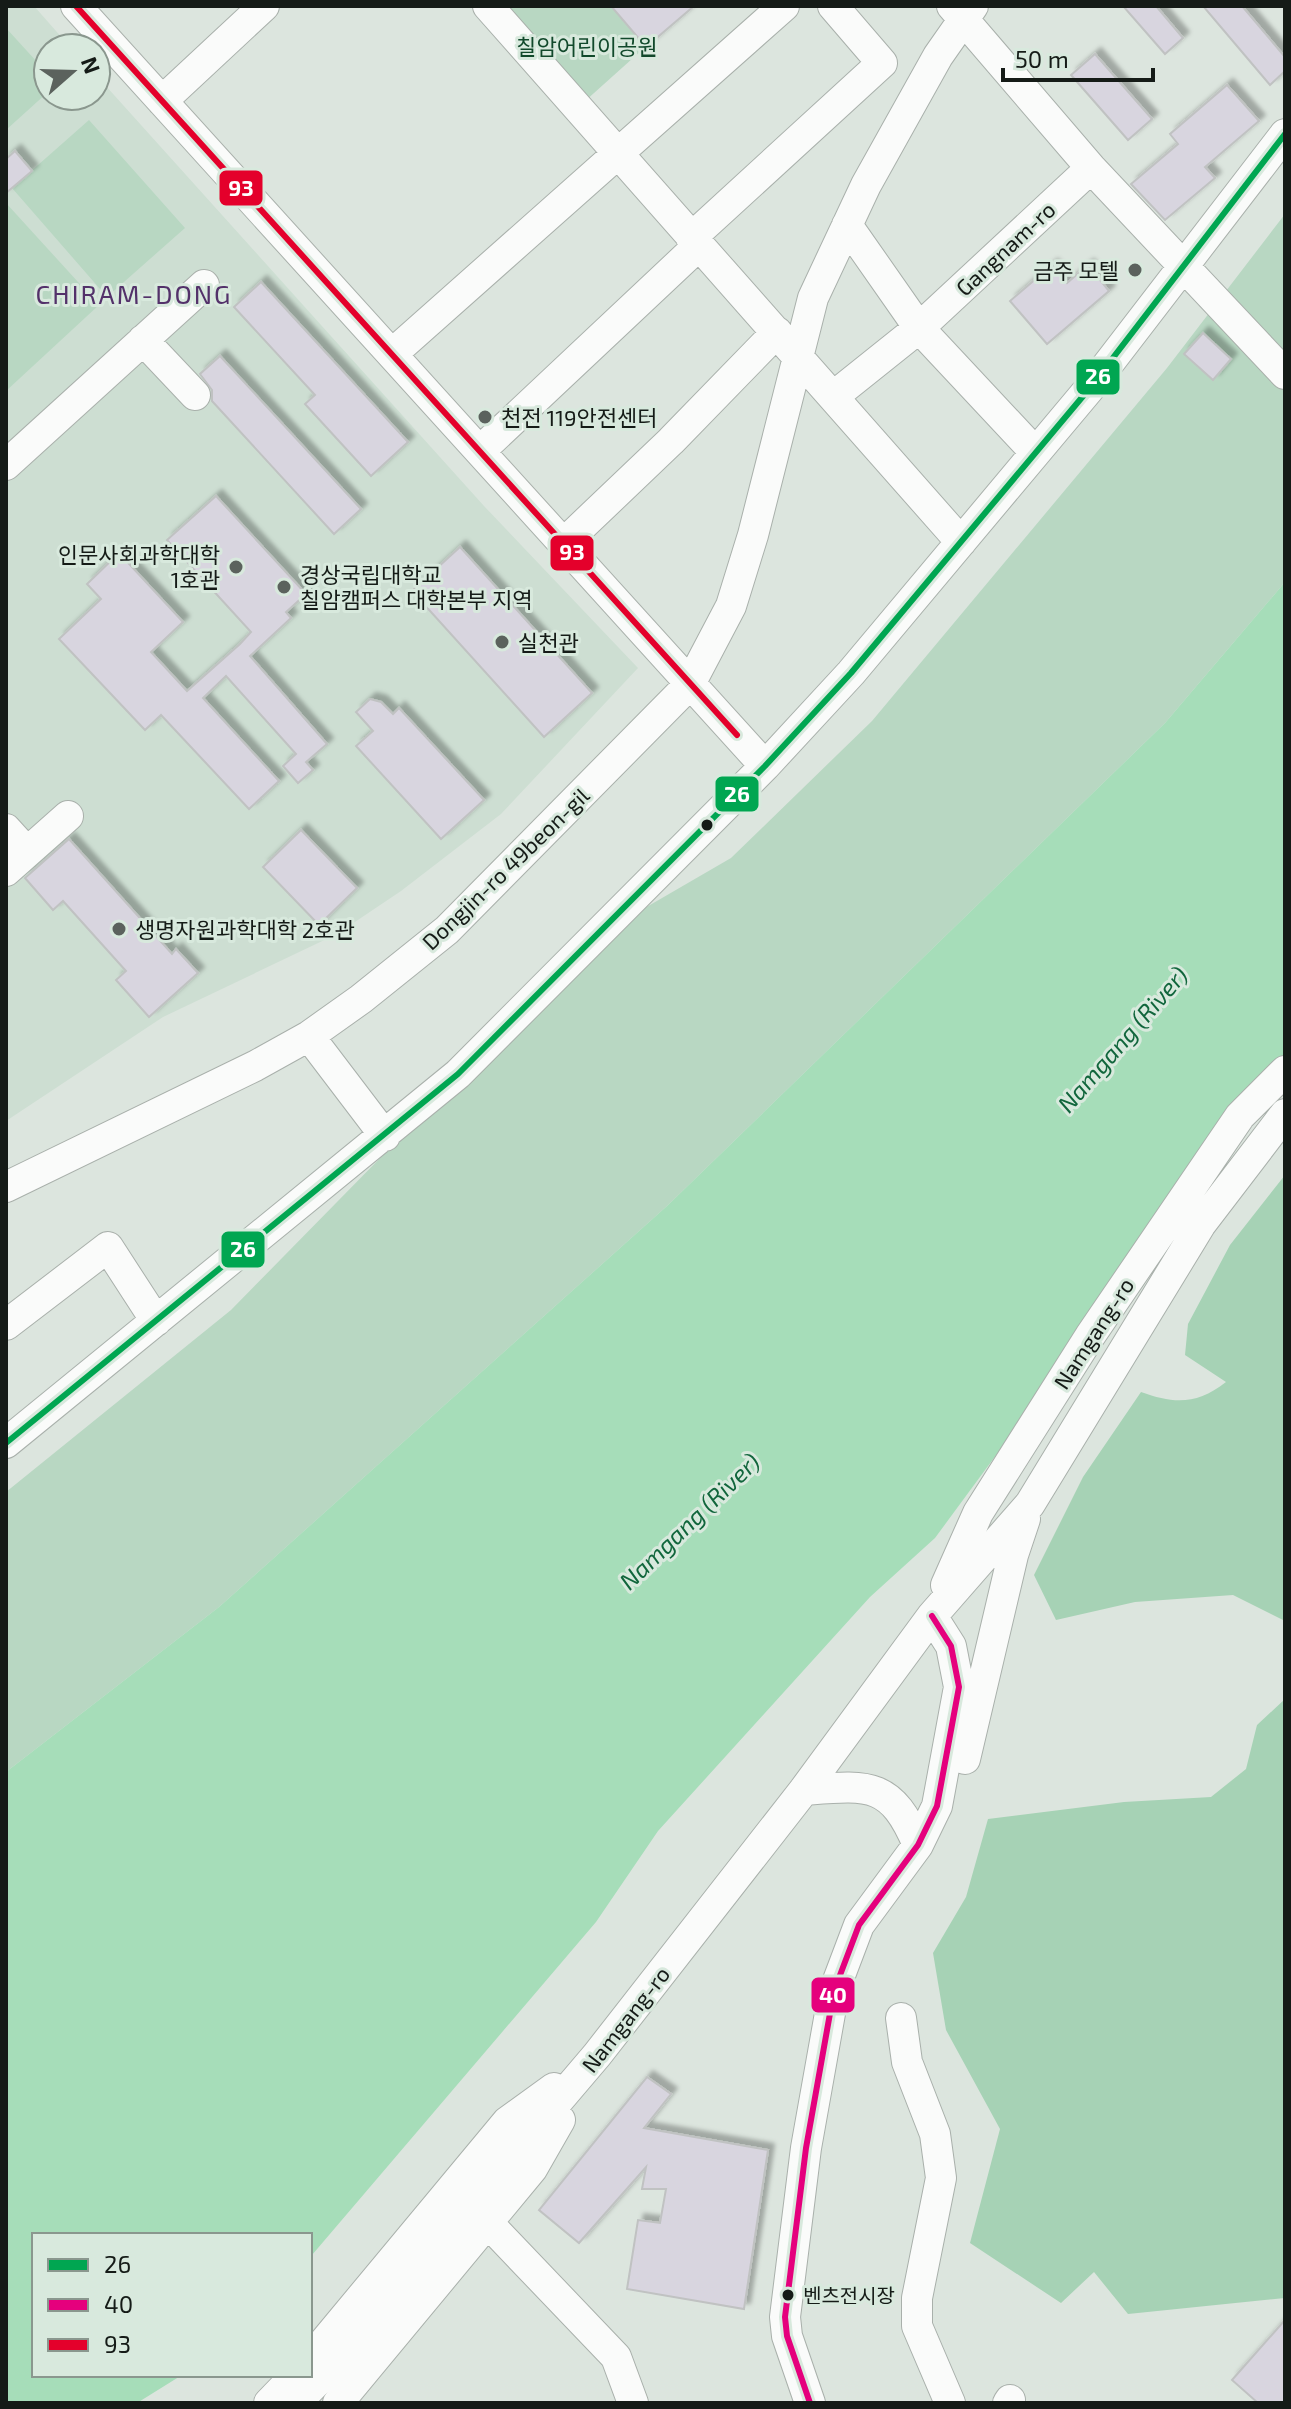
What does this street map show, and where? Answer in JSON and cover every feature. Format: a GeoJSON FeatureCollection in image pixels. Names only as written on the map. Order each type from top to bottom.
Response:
{"type":"FeatureCollection","features":[{"type":"Feature","properties":{"kind":"street"},"geometry":{"type":"LineString","coordinates":[[76,6],[765,766]]}},
{"type":"Feature","properties":{"kind":"street"},"geometry":{"type":"LineString","coordinates":[[162,101],[264,6]]}},
{"type":"Feature","properties":{"kind":"street"},"geometry":{"type":"LineString","coordinates":[[488,6],[961,542]]}},
{"type":"Feature","properties":{"kind":"street"},"geometry":{"type":"LineString","coordinates":[[392,354],[783,6]]}},
{"type":"Feature","properties":{"kind":"street"},"geometry":{"type":"LineString","coordinates":[[480,451],[882,63],[833,6]]}},
{"type":"Feature","properties":{"kind":"street"},"geometry":{"type":"LineString","coordinates":[[963,11],[1091,168],[1285,374]]}},
{"type":"Feature","properties":{"kind":"street","name":"Dongjin-ro 49beon-gil"},"geometry":{"type":"LineString","coordinates":[[6,1187],[309,1036],[447,930],[690,684],[731,606],[753,535],[813,298],[847,225],[963,11]]}},
{"type":"Feature","properties":{"kind":"street"},"geometry":{"type":"LineString","coordinates":[[6,1443],[458,1074],[765,766],[851,673],[1089,389],[1285,134]]}},
{"type":"Feature","properties":{"kind":"street","name":"Gangnam-ro"},"geometry":{"type":"LineString","coordinates":[[834,396],[919,328],[1091,168]]}},
{"type":"Feature","properties":{"kind":"street"},"geometry":{"type":"LineString","coordinates":[[847,225],[919,328],[1034,451]]}},
{"type":"Feature","properties":{"kind":"street"},"geometry":{"type":"LineString","coordinates":[[6,465],[204,285]]}},
{"type":"Feature","properties":{"kind":"street"},"geometry":{"type":"LineString","coordinates":[[563,544],[671,441],[777,332]]}},
{"type":"Feature","properties":{"kind":"street"},"geometry":{"type":"LineString","coordinates":[[143,340],[195,395]]}},
{"type":"Feature","properties":{"kind":"street"},"geometry":{"type":"LineString","coordinates":[[6,829],[17,862],[68,816]]}},
{"type":"Feature","properties":{"kind":"street"},"geometry":{"type":"LineString","coordinates":[[309,1036],[385,1136]]}},
{"type":"Feature","properties":{"kind":"street","name":"Namgang-ro"},"geometry":{"type":"LineString","coordinates":[[932,1616],[978,1513],[1090,1336],[1240,1116],[1285,1071]]}},
{"type":"Feature","properties":{"kind":"street","name":"Namgang-ro"},"geometry":{"type":"LineString","coordinates":[[296,2403],[334,2364],[597,2055],[804,1790],[932,1616],[1030,1504],[1201,1224],[1285,1114]]}},
{"type":"Feature","properties":{"kind":"street"},"geometry":{"type":"LineString","coordinates":[[6,1325],[108,1247],[156,1321]]}},
{"type":"Feature","properties":{"kind":"street"},"geometry":{"type":"LineString","coordinates":[[810,2403],[787,2336],[785,2317],[806,2148],[834,1991],[859,1925],[918,1845],[954,1808],[1013,1555],[1030,1504]]}},
{"type":"Feature","properties":{"kind":"street"},"geometry":{"type":"LineString","coordinates":[[918,1845],[937,1806],[959,1687],[951,1646],[932,1616]]}},
{"type":"Feature","properties":{"kind":"street"},"geometry":{"type":"LineString","coordinates":[[804,1790],[845,1787],[884,1793],[905,1816],[918,1845]]}},
{"type":"Feature","properties":{"kind":"street"},"geometry":{"type":"LineString","coordinates":[[901,2018],[907,2062],[935,2134],[941,2178],[917,2298],[917,2326],[950,2403]]}},
{"type":"Feature","properties":{"kind":"street"},"geometry":{"type":"LineString","coordinates":[[338,2403],[532,2169],[597,2055]]}},
{"type":"Feature","properties":{"kind":"street"},"geometry":{"type":"LineString","coordinates":[[312,2357],[507,2122],[597,2055]]}},
{"type":"Feature","properties":{"kind":"street"},"geometry":{"type":"LineString","coordinates":[[487,2222],[616,2357],[633,2403]]}},
{"type":"Feature","properties":{"kind":"street"},"geometry":{"type":"LineString","coordinates":[[269,2403],[294,2377]]}},
{"type":"Feature","properties":{"kind":"shaded area","name":"경상국립대학교 칠암캠퍼스 대학본부 지역"},"geometry":{"type":"Polygon","coordinates":[[[6,6],[34,6],[57,32],[32,32],[32,112],[112,112],[112,93],[484,506],[638,668],[501,814],[401,891],[337,934],[163,1017],[6,1121],[6,6]]]}},
{"type":"Feature","properties":{"kind":"shaded area"},"geometry":{"type":"Polygon","coordinates":[[[1285,1175],[1285,1621],[1233,1595],[1135,1602],[1056,1620],[1034,1575],[1083,1477],[1141,1392],[1164,1399],[1185,1400],[1205,1395],[1226,1382],[1185,1355],[1188,1324],[1230,1245],[1285,1175]]]}},
{"type":"Feature","properties":{"kind":"shaded area"},"geometry":{"type":"Polygon","coordinates":[[[1285,1699],[1285,2298],[1128,2314],[1094,2272],[1061,2303],[970,2243],[1000,2129],[946,2030],[933,1953],[966,1897],[988,1819],[1124,1802],[1211,1797],[1246,1769],[1257,1725],[1285,1699]]]}},
{"type":"Feature","properties":{"kind":"green space","name":"칠암어린이공원"},"geometry":{"type":"Polygon","coordinates":[[[497,6],[691,6],[584,102],[497,6]]]}},
{"type":"Feature","properties":{"kind":"green space"},"geometry":{"type":"Polygon","coordinates":[[[6,28],[32,56],[32,106],[6,130],[6,28]]]}},
{"type":"Feature","properties":{"kind":"green space"},"geometry":{"type":"Polygon","coordinates":[[[89,120],[185,228],[107,297],[12,188],[89,120]]]}},
{"type":"Feature","properties":{"kind":"green space"},"geometry":{"type":"Polygon","coordinates":[[[6,203],[99,305],[6,391],[6,203]]]}},
{"type":"Feature","properties":{"kind":"green space"},"geometry":{"type":"Polygon","coordinates":[[[1285,214],[1285,582],[1165,723],[667,1206],[219,1607],[6,1772],[6,1492],[231,1310],[600,934],[731,858],[872,721],[1167,368],[1285,214]]]}},
{"type":"Feature","properties":{"kind":"water","name":"Namgang (River)"},"geometry":{"type":"Polygon","coordinates":[[[1285,582],[1285,1073],[1268,1086],[935,1538],[870,1597],[658,1831],[596,1922],[312,2255],[312,2233],[32,2233],[32,2377],[179,2377],[137,2403],[6,2403],[6,1772],[219,1607],[667,1206],[1165,723],[1285,582]]]}},
{"type":"Feature","properties":{"kind":"building"},"geometry":{"type":"Polygon","coordinates":[[[611,6],[694,6],[646,47],[611,6]]]}},
{"type":"Feature","properties":{"kind":"building"},"geometry":{"type":"Polygon","coordinates":[[[1123,6],[1156,6],[1183,38],[1165,54],[1123,6]]]}},
{"type":"Feature","properties":{"kind":"building"},"geometry":{"type":"Polygon","coordinates":[[[1203,6],[1242,6],[1285,57],[1285,71],[1270,85],[1203,6]]]}},
{"type":"Feature","properties":{"kind":"building"},"geometry":{"type":"Polygon","coordinates":[[[1095,54],[1152,119],[1128,140],[1071,75],[1095,54]]]}},
{"type":"Feature","properties":{"kind":"building"},"geometry":{"type":"Polygon","coordinates":[[[1227,85],[1259,121],[1205,167],[1215,178],[1165,220],[1131,184],[1178,144],[1170,134],[1227,85]]]}},
{"type":"Feature","properties":{"kind":"building"},"geometry":{"type":"Polygon","coordinates":[[[15,151],[32,171],[6,193],[6,159],[15,151]]]}},
{"type":"Feature","properties":{"kind":"building"},"geometry":{"type":"Polygon","coordinates":[[[1052,265],[1067,283],[1088,265],[1109,291],[1047,344],[1010,301],[1052,265]]]}},
{"type":"Feature","properties":{"kind":"building"},"geometry":{"type":"Polygon","coordinates":[[[261,282],[408,442],[371,476],[305,404],[315,395],[234,307],[261,282]]]}},
{"type":"Feature","properties":{"kind":"building"},"geometry":{"type":"Polygon","coordinates":[[[1203,333],[1231,359],[1213,380],[1184,354],[1203,333]]]}},
{"type":"Feature","properties":{"kind":"building"},"geometry":{"type":"Polygon","coordinates":[[[220,356],[361,509],[334,534],[212,401],[212,390],[200,374],[220,356]]]}},
{"type":"Feature","properties":{"kind":"building"},"geometry":{"type":"Polygon","coordinates":[[[216,496],[306,594],[286,612],[291,618],[250,656],[327,744],[306,762],[313,770],[298,783],[283,766],[296,754],[226,676],[203,698],[279,781],[249,809],[161,715],[145,730],[59,639],[101,599],[87,584],[119,553],[183,622],[151,652],[187,691],[240,644],[251,632],[167,540],[216,496]]]}},
{"type":"Feature","properties":{"kind":"building","name":"실천관"},"geometry":{"type":"Polygon","coordinates":[[[460,547],[592,693],[544,737],[412,591],[460,547]]]}},
{"type":"Feature","properties":{"kind":"building"},"geometry":{"type":"Polygon","coordinates":[[[370,699],[381,702],[393,714],[399,708],[484,800],[441,839],[356,746],[373,731],[356,712],[370,699]]]}},
{"type":"Feature","properties":{"kind":"building"},"geometry":{"type":"Polygon","coordinates":[[[301,830],[357,888],[319,925],[263,867],[301,830]]]}},
{"type":"Feature","properties":{"kind":"building","name":"생명자원과학대학 2호관"},"geometry":{"type":"Polygon","coordinates":[[[69,839],[172,954],[176,949],[198,973],[149,1017],[116,980],[126,971],[63,901],[53,910],[25,878],[69,839]]]}},
{"type":"Feature","properties":{"kind":"building"},"geometry":{"type":"Polygon","coordinates":[[[647,2077],[671,2094],[644,2128],[768,2150],[744,2309],[627,2289],[638,2220],[660,2223],[666,2189],[642,2189],[646,2167],[579,2243],[539,2210],[647,2077]]]}},
{"type":"Feature","properties":{"kind":"building"},"geometry":{"type":"Polygon","coordinates":[[[1285,2320],[1285,2403],[1258,2403],[1232,2380],[1285,2320]]]}},
{"type":"Feature","properties":{"kind":"transit line","name":"93"},"geometry":{"type":"LineString","coordinates":[[76,6],[737,735]]}},
{"type":"Feature","properties":{"kind":"transit line","name":"26"},"geometry":{"type":"LineString","coordinates":[[6,1443],[458,1074],[765,766],[851,673],[1089,389],[1285,134]]}},
{"type":"Feature","properties":{"kind":"transit line","name":"40"},"geometry":{"type":"LineString","coordinates":[[810,2403],[787,2336],[785,2317],[806,2148],[834,1991],[859,1925],[918,1845],[937,1806],[959,1687],[951,1646],[932,1616]]}},
{"type":"Feature","properties":{"kind":"place","name":"금주 모텔"},"geometry":{"type":"Point","coordinates":[1135,270]}},
{"type":"Feature","properties":{"kind":"place","name":"천전 119안전센터"},"geometry":{"type":"Point","coordinates":[485,417]}},
{"type":"Feature","properties":{"kind":"place","name":"인문사회과학대학 1호관"},"geometry":{"type":"Point","coordinates":[236,567]}},
{"type":"Feature","properties":{"kind":"place","name":"경상국립대학교 칠암캠퍼스 대학본부 지역"},"geometry":{"type":"Point","coordinates":[284,587]}},
{"type":"Feature","properties":{"kind":"place","name":"실천관"},"geometry":{"type":"Point","coordinates":[502,642]}},
{"type":"Feature","properties":{"kind":"place","name":"생명자원과학대학 2호관"},"geometry":{"type":"Point","coordinates":[119,929]}},
{"type":"Feature","properties":{"kind":"place","name":"벤츠전시장"},"geometry":{"type":"Point","coordinates":[788,2295]}},
{"type":"Feature","properties":{"kind":"district","name":"CHIRAM-DONG"},"geometry":{"type":"Point","coordinates":[134,293]}}]}
